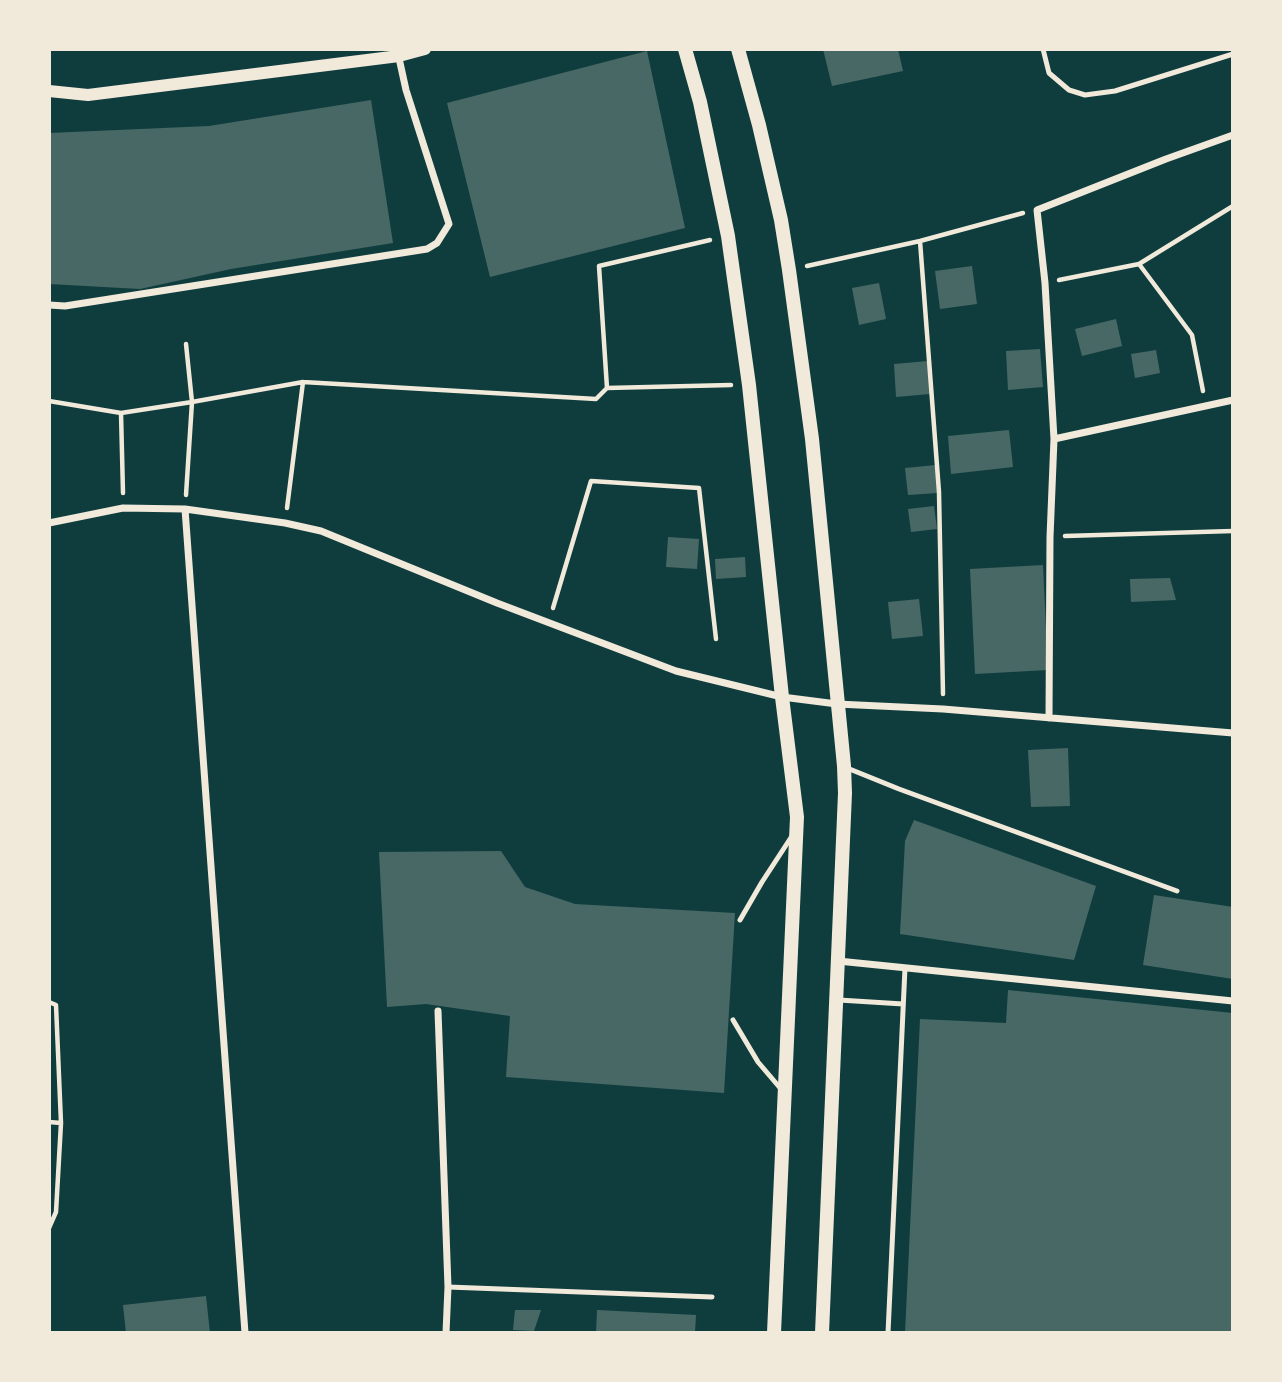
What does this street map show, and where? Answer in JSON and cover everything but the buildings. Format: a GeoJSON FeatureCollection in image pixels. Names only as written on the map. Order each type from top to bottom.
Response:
{"type":"FeatureCollection","features":[{"type":"Feature","properties":{"kind":"main road"},"geometry":{"type":"LineString","coordinates":[[738,49],[778,207],[789,270],[812,439],[844,766],[822,1333]]}},
{"type":"Feature","properties":{"kind":"main road"},"geometry":{"type":"LineString","coordinates":[[684,51],[700,102],[727,236],[749,385],[797,817],[774,1333]]}},
{"type":"Feature","properties":{"kind":"street"},"geometry":{"type":"LineString","coordinates":[[49,91],[88,95],[425,49]]}},
{"type":"Feature","properties":{"kind":"street"},"geometry":{"type":"LineString","coordinates":[[49,305],[65,306],[400,254],[427,249],[437,243],[449,224],[406,90],[398,52]]}},
{"type":"Feature","properties":{"kind":"street"},"geometry":{"type":"LineString","coordinates":[[1049,718],[1050,537],[1054,439],[1045,283],[1037,210],[1233,135]]}},
{"type":"Feature","properties":{"kind":"street"},"geometry":{"type":"LineString","coordinates":[[1054,439],[1233,400]]}},
{"type":"Feature","properties":{"kind":"street"},"geometry":{"type":"LineString","coordinates":[[49,523],[123,508],[185,509],[285,523],[321,531],[497,603],[676,671],[782,697],[837,704],[943,709],[1233,733]]}},
{"type":"Feature","properties":{"kind":"street"},"geometry":{"type":"LineString","coordinates":[[185,509],[245,1333]]}},
{"type":"Feature","properties":{"kind":"street"},"geometry":{"type":"LineString","coordinates":[[838,961],[1233,1001]]}},
{"type":"Feature","properties":{"kind":"street"},"geometry":{"type":"LineString","coordinates":[[438,1011],[448,1287],[446,1333]]}},
{"type":"Feature","properties":{"kind":"lane"},"geometry":{"type":"LineString","coordinates":[[1043,49],[1049,73],[1069,90],[1085,95],[1115,91],[1233,54]]}},
{"type":"Feature","properties":{"kind":"lane"},"geometry":{"type":"LineString","coordinates":[[844,766],[899,789],[1177,891]]}},
{"type":"Feature","properties":{"kind":"lane"},"geometry":{"type":"LineString","coordinates":[[740,919],[796,831]]}},
{"type":"Feature","properties":{"kind":"lane"},"geometry":{"type":"LineString","coordinates":[[888,1333],[905,968]]}},
{"type":"Feature","properties":{"kind":"lane"},"geometry":{"type":"LineString","coordinates":[[836,1000],[903,1004]]}},
{"type":"Feature","properties":{"kind":"lane"},"geometry":{"type":"LineString","coordinates":[[733,1020],[758,1062],[785,1095]]}},
{"type":"Feature","properties":{"kind":"lane"},"geometry":{"type":"LineString","coordinates":[[448,1287],[712,1297]]}},
{"type":"Feature","properties":{"kind":"path"},"geometry":{"type":"LineString","coordinates":[[1045,283],[1139,264],[1233,206]]}},
{"type":"Feature","properties":{"kind":"path"},"geometry":{"type":"LineString","coordinates":[[789,270],[920,241],[1037,210]]}},
{"type":"Feature","properties":{"kind":"path"},"geometry":{"type":"LineString","coordinates":[[607,388],[599,266],[727,236]]}},
{"type":"Feature","properties":{"kind":"path"},"geometry":{"type":"LineString","coordinates":[[920,241],[939,492],[943,709]]}},
{"type":"Feature","properties":{"kind":"path"},"geometry":{"type":"LineString","coordinates":[[1139,264],[1192,335],[1206,406]]}},
{"type":"Feature","properties":{"kind":"path"},"geometry":{"type":"LineString","coordinates":[[185,509],[192,402],[186,344]]}},
{"type":"Feature","properties":{"kind":"path"},"geometry":{"type":"LineString","coordinates":[[49,401],[121,413],[303,382],[596,399],[607,388],[749,385]]}},
{"type":"Feature","properties":{"kind":"path"},"geometry":{"type":"LineString","coordinates":[[285,523],[303,382]]}},
{"type":"Feature","properties":{"kind":"path"},"geometry":{"type":"LineString","coordinates":[[121,413],[123,508]]}},
{"type":"Feature","properties":{"kind":"path"},"geometry":{"type":"LineString","coordinates":[[549,622],[591,481],[699,488],[716,639]]}},
{"type":"Feature","properties":{"kind":"path"},"geometry":{"type":"LineString","coordinates":[[1050,537],[1233,531]]}},
{"type":"Feature","properties":{"kind":"path"},"geometry":{"type":"LineString","coordinates":[[49,1002],[56,1005],[61,1123],[56,1212],[49,1228]]}},
{"type":"Feature","properties":{"kind":"path"},"geometry":{"type":"LineString","coordinates":[[49,1122],[61,1123]]}}]}
